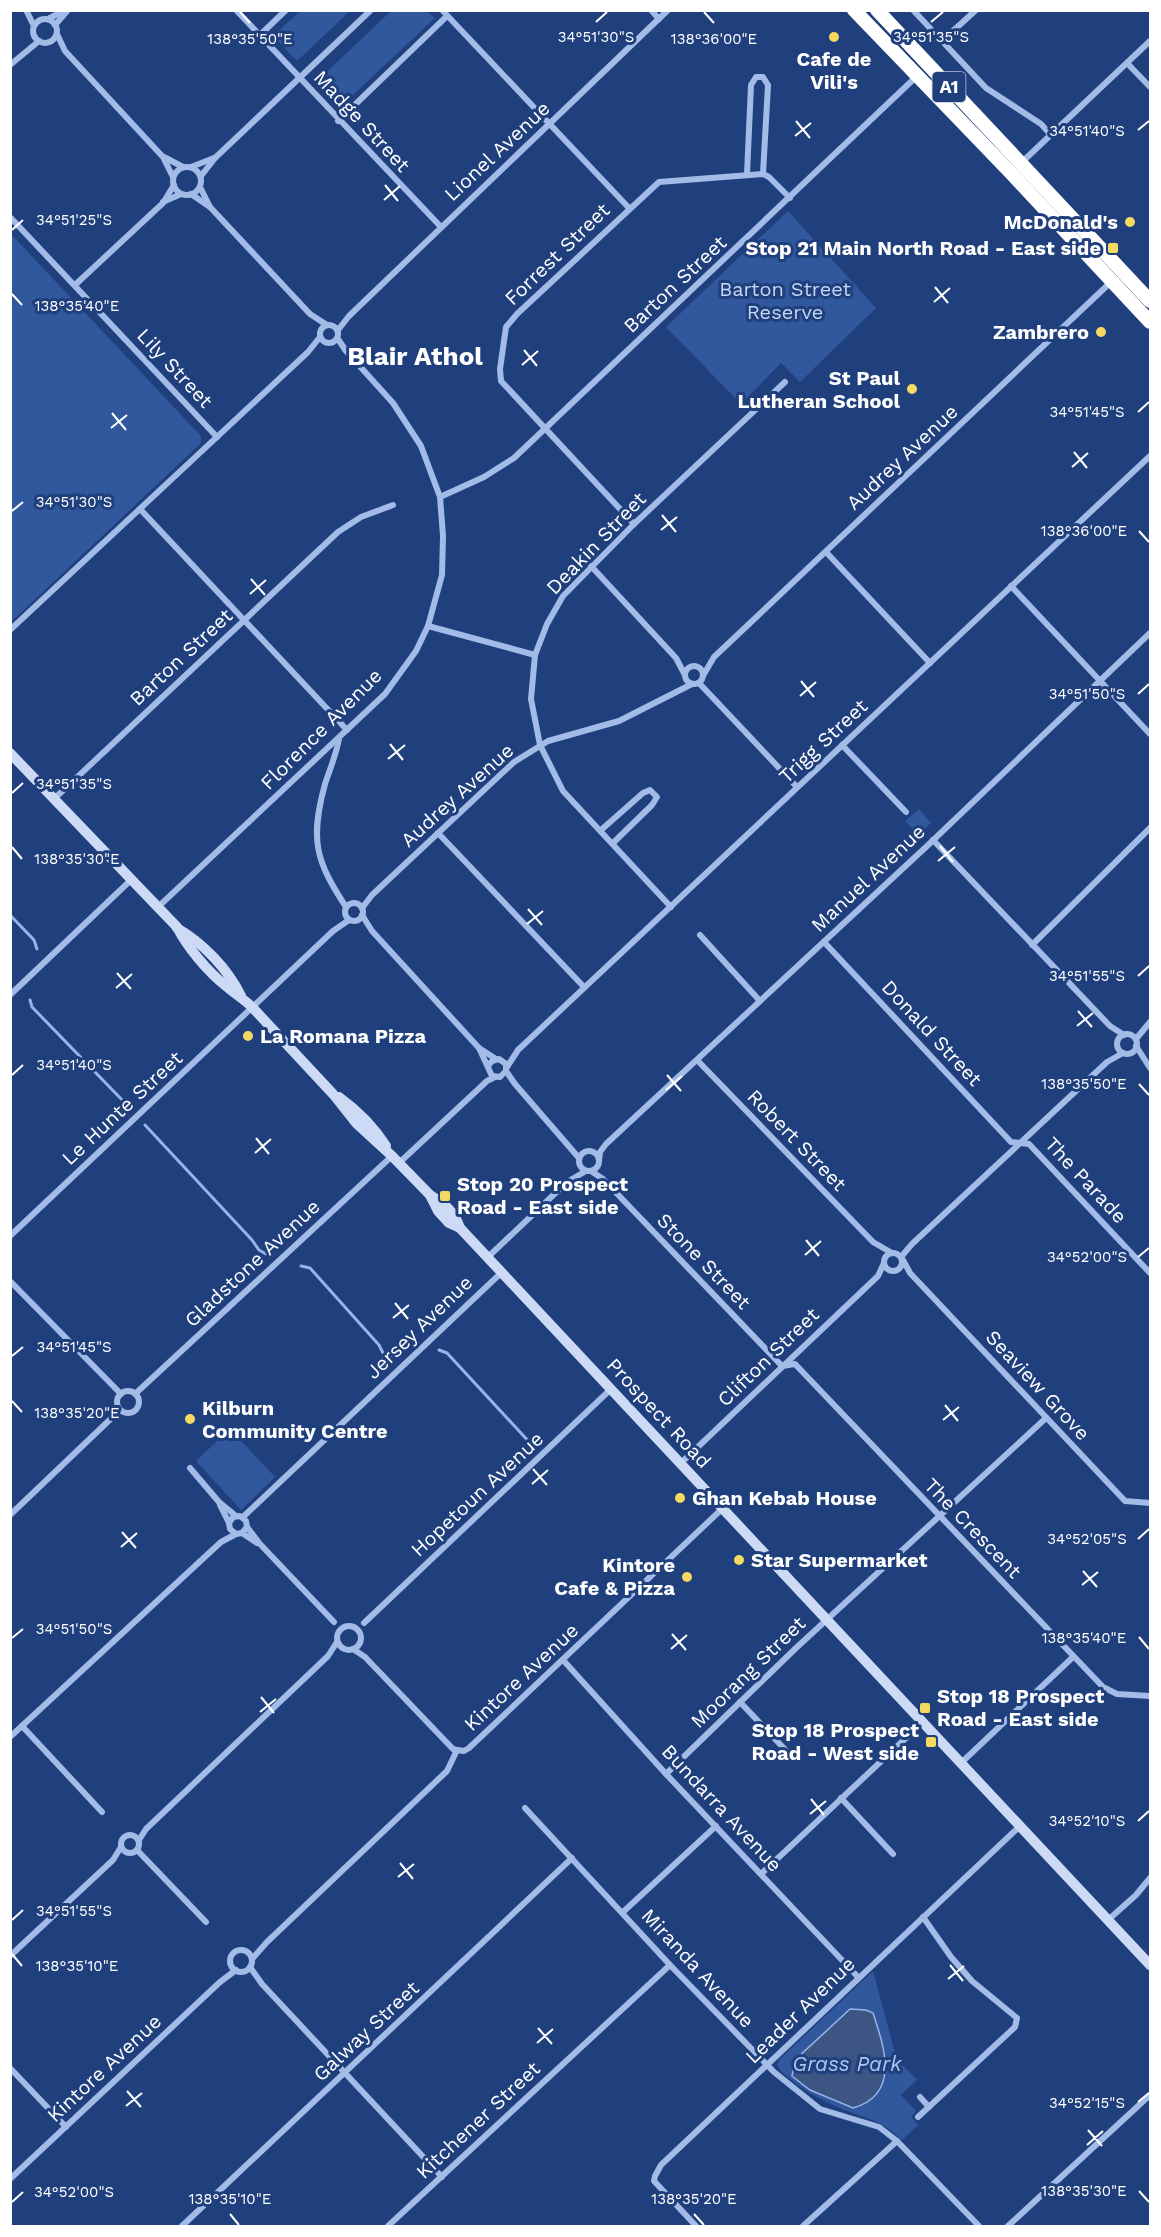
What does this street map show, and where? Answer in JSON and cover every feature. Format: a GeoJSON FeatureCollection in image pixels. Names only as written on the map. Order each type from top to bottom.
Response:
{"type":"FeatureCollection","features":[{"type":"Feature","properties":{"kind":"highway","name":"A1"},"geometry":{"type":"LineString","coordinates":[[854,10],[918,76],[1016,168]]}},
{"type":"Feature","properties":{"kind":"highway","name":"A1"},"geometry":{"type":"LineString","coordinates":[[877,10],[1016,168],[1117,276],[1150,322]]}},
{"type":"Feature","properties":{"kind":"highway","name":"A1"},"geometry":{"type":"LineString","coordinates":[[1117,276],[1150,301]]}},
{"type":"Feature","properties":{"kind":"main road","name":"Prospect Road"},"geometry":{"type":"LineString","coordinates":[[12,757],[55,798],[132,879],[177,927],[185,943],[226,986],[252,1007],[333,1094],[356,1123],[429,1195],[438,1211],[449,1222],[460,1228],[488,1257],[1150,1965]]}},
{"type":"Feature","properties":{"kind":"street"},"geometry":{"type":"LineString","coordinates":[[24,52],[34,30],[45,19],[66,10]]}},
{"type":"Feature","properties":{"kind":"street"},"geometry":{"type":"LineString","coordinates":[[55,25],[66,10]]}},
{"type":"Feature","properties":{"kind":"street","name":"Madge Street"},"geometry":{"type":"LineString","coordinates":[[236,10],[338,121],[441,227]]}},
{"type":"Feature","properties":{"kind":"street"},"geometry":{"type":"LineString","coordinates":[[259,36],[286,10]]}},
{"type":"Feature","properties":{"kind":"street"},"geometry":{"type":"LineString","coordinates":[[210,207],[200,187],[201,176],[215,158],[371,10]]}},
{"type":"Feature","properties":{"kind":"street"},"geometry":{"type":"LineString","coordinates":[[442,10],[629,208]]}},
{"type":"Feature","properties":{"kind":"street"},"geometry":{"type":"LineString","coordinates":[[651,10],[659,19]]}},
{"type":"Feature","properties":{"kind":"street","name":"Lionel Avenue"},"geometry":{"type":"LineString","coordinates":[[338,330],[349,316],[668,10]]}},
{"type":"Feature","properties":{"kind":"street"},"geometry":{"type":"LineString","coordinates":[[913,10],[986,88],[1041,124],[1051,135]]}},
{"type":"Feature","properties":{"kind":"street"},"geometry":{"type":"LineString","coordinates":[[942,41],[976,10]]}},
{"type":"Feature","properties":{"kind":"street"},"geometry":{"type":"LineString","coordinates":[[28,12],[55,25],[65,51],[163,157],[173,177],[174,185],[181,194]]}},
{"type":"Feature","properties":{"kind":"street"},"geometry":{"type":"LineString","coordinates":[[28,12],[39,41]]}},
{"type":"Feature","properties":{"kind":"street"},"geometry":{"type":"LineString","coordinates":[[338,121],[447,16]]}},
{"type":"Feature","properties":{"kind":"street"},"geometry":{"type":"LineString","coordinates":[[49,42],[57,34]]}},
{"type":"Feature","properties":{"kind":"street"},"geometry":{"type":"LineString","coordinates":[[10,65],[39,41],[49,42],[65,51]]}},
{"type":"Feature","properties":{"kind":"street"},"geometry":{"type":"LineString","coordinates":[[1016,168],[1150,41]]}},
{"type":"Feature","properties":{"kind":"street"},"geometry":{"type":"LineString","coordinates":[[1128,63],[1150,87]]}},
{"type":"Feature","properties":{"kind":"street","name":"Barton Street"},"geometry":{"type":"LineString","coordinates":[[440,497],[484,477],[514,458],[918,76]]}},
{"type":"Feature","properties":{"kind":"street"},"geometry":{"type":"LineString","coordinates":[[747,174],[751,85],[756,77],[763,77],[768,85],[763,174],[790,198]]}},
{"type":"Feature","properties":{"kind":"street"},"geometry":{"type":"LineString","coordinates":[[163,157],[183,167],[191,167],[215,158]]}},
{"type":"Feature","properties":{"kind":"street"},"geometry":{"type":"LineString","coordinates":[[173,177],[183,167]]}},
{"type":"Feature","properties":{"kind":"street"},"geometry":{"type":"LineString","coordinates":[[191,167],[201,176]]}},
{"type":"Feature","properties":{"kind":"street","name":"Forrest Street"},"geometry":{"type":"LineString","coordinates":[[634,524],[501,381],[500,369],[506,327],[525,306],[659,182],[763,174]]}},
{"type":"Feature","properties":{"kind":"street"},"geometry":{"type":"LineString","coordinates":[[75,285],[163,202],[174,185]]}},
{"type":"Feature","properties":{"kind":"street"},"geometry":{"type":"LineString","coordinates":[[191,195],[200,187]]}},
{"type":"Feature","properties":{"kind":"street"},"geometry":{"type":"LineString","coordinates":[[163,202],[181,194],[191,195],[210,207],[310,314],[324,339]]}},
{"type":"Feature","properties":{"kind":"street","name":"Lily Street"},"geometry":{"type":"LineString","coordinates":[[10,217],[217,437]]}},
{"type":"Feature","properties":{"kind":"street","name":"Audrey Avenue"},"geometry":{"type":"LineString","coordinates":[[350,919],[355,907],[372,895],[514,762],[540,745],[619,721],[699,680],[714,657],[1117,276]]}},
{"type":"Feature","properties":{"kind":"street"},"geometry":{"type":"LineString","coordinates":[[10,630],[308,352],[324,339],[338,339],[338,330],[310,314]]}},
{"type":"Feature","properties":{"kind":"street","name":"Lionel Avenue"},"geometry":{"type":"LineString","coordinates":[[324,339],[329,325],[349,316]]}},
{"type":"Feature","properties":{"kind":"street","name":"Florence Avenue"},"geometry":{"type":"LineString","coordinates":[[324,339],[346,351]]}},
{"type":"Feature","properties":{"kind":"street","name":"Florence Avenue"},"geometry":{"type":"LineString","coordinates":[[158,908],[385,694],[416,651],[428,626],[442,575],[444,536],[440,497],[421,446],[393,403],[338,339]]}},
{"type":"Feature","properties":{"kind":"street","name":"Deakin Street"},"geometry":{"type":"LineString","coordinates":[[671,907],[563,791],[540,745],[531,699],[535,655],[547,624],[563,596],[634,524],[785,382]]}},
{"type":"Feature","properties":{"kind":"street","name":"Trigg Street"},"geometry":{"type":"LineString","coordinates":[[498,1077],[518,1050],[584,987],[1150,456]]}},
{"type":"Feature","properties":{"kind":"street","name":"Barton Street"},"geometry":{"type":"LineString","coordinates":[[55,798],[338,532],[361,517],[393,505]]}},
{"type":"Feature","properties":{"kind":"street"},"geometry":{"type":"LineString","coordinates":[[140,509],[347,730]]}},
{"type":"Feature","properties":{"kind":"street"},"geometry":{"type":"LineString","coordinates":[[826,552],[930,663]]}},
{"type":"Feature","properties":{"kind":"street"},"geometry":{"type":"LineString","coordinates":[[591,566],[676,658],[685,677],[699,680],[797,787]]}},
{"type":"Feature","properties":{"kind":"street"},"geometry":{"type":"LineString","coordinates":[[1011,586],[1150,734]]}},
{"type":"Feature","properties":{"kind":"street"},"geometry":{"type":"LineString","coordinates":[[428,626],[535,655]]}},
{"type":"Feature","properties":{"kind":"street","name":"Manuel Avenue"},"geometry":{"type":"LineString","coordinates":[[598,1163],[600,1152],[606,1144],[933,840],[1150,633]]}},
{"type":"Feature","properties":{"kind":"street","name":"Audrey Avenue"},"geometry":{"type":"LineString","coordinates":[[675,694],[689,667],[714,657]]}},
{"type":"Feature","properties":{"kind":"street"},"geometry":{"type":"LineString","coordinates":[[676,658],[701,668],[699,680]]}},
{"type":"Feature","properties":{"kind":"street"},"geometry":{"type":"LineString","coordinates":[[339,739],[326,783],[316,834],[318,851],[326,878],[336,892],[355,907],[372,931],[479,1048],[488,1068],[498,1077],[515,1084]]}},
{"type":"Feature","properties":{"kind":"street"},"geometry":{"type":"LineString","coordinates":[[842,745],[906,812]]}},
{"type":"Feature","properties":{"kind":"street"},"geometry":{"type":"LineString","coordinates":[[601,830],[643,793],[650,790],[657,797],[652,805],[613,843]]}},
{"type":"Feature","properties":{"kind":"street"},"geometry":{"type":"LineString","coordinates":[[1032,945],[1150,828]]}},
{"type":"Feature","properties":{"kind":"street"},"geometry":{"type":"LineString","coordinates":[[438,833],[584,987]]}},
{"type":"Feature","properties":{"kind":"street"},"geometry":{"type":"LineString","coordinates":[[933,840],[1110,1026],[1127,1040],[1148,1066]]}},
{"type":"Feature","properties":{"kind":"street"},"geometry":{"type":"LineString","coordinates":[[10,995],[132,879]]}},
{"type":"Feature","properties":{"kind":"street"},"geometry":{"type":"LineString","coordinates":[[252,1007],[333,931],[350,919],[355,907]]}},
{"type":"Feature","properties":{"kind":"street"},"geometry":{"type":"LineString","coordinates":[[350,919],[372,931]]}},
{"type":"Feature","properties":{"kind":"street"},"geometry":{"type":"LineString","coordinates":[[700,935],[760,1000]]}},
{"type":"Feature","properties":{"kind":"street","name":"Donald Street"},"geometry":{"type":"LineString","coordinates":[[824,942],[1011,1142],[1018,1144]]}},
{"type":"Feature","properties":{"kind":"street","name":"Le Hunte Street"},"geometry":{"type":"LineString","coordinates":[[12,1236],[252,1007]]}},
{"type":"Feature","properties":{"kind":"street"},"geometry":{"type":"LineString","coordinates":[[884,1261],[898,1256],[912,1244],[1107,1062],[1127,1040],[1148,1024]]}},
{"type":"Feature","properties":{"kind":"street"},"geometry":{"type":"LineString","coordinates":[[1126,1053],[1127,1040]]}},
{"type":"Feature","properties":{"kind":"street"},"geometry":{"type":"LineString","coordinates":[[1126,1053],[1127,1040]]}},
{"type":"Feature","properties":{"kind":"street"},"geometry":{"type":"LineString","coordinates":[[479,1048],[499,1059],[515,1084],[567,1142],[579,1160],[567,1182]]}},
{"type":"Feature","properties":{"kind":"street","name":"Trigg Street"},"geometry":{"type":"LineString","coordinates":[[488,1068],[499,1059],[518,1050]]}},
{"type":"Feature","properties":{"kind":"street"},"geometry":{"type":"LineString","coordinates":[[1107,1062],[1126,1053]]}},
{"type":"Feature","properties":{"kind":"street"},"geometry":{"type":"LineString","coordinates":[[1126,1053],[1148,1066]]}},
{"type":"Feature","properties":{"kind":"street","name":"Robert Street"},"geometry":{"type":"LineString","coordinates":[[698,1060],[873,1242],[886,1269],[894,1271]]}},
{"type":"Feature","properties":{"kind":"street"},"geometry":{"type":"LineString","coordinates":[[479,1088],[488,1068]]}},
{"type":"Feature","properties":{"kind":"street"},"geometry":{"type":"LineString","coordinates":[[395,1159],[487,1081],[498,1077]]}},
{"type":"Feature","properties":{"kind":"street"},"geometry":{"type":"LineString","coordinates":[[567,1142],[588,1152]]}},
{"type":"Feature","properties":{"kind":"street","name":"Manuel Avenue"},"geometry":{"type":"LineString","coordinates":[[579,1160],[588,1152],[606,1144]]}},
{"type":"Feature","properties":{"kind":"street","name":"The Parade"},"geometry":{"type":"LineString","coordinates":[[1018,1144],[1029,1144],[1150,1273]]}},
{"type":"Feature","properties":{"kind":"street","name":"Stone Street"},"geometry":{"type":"LineString","coordinates":[[588,1152],[598,1156],[603,1179]]}},
{"type":"Feature","properties":{"kind":"street","name":"Gladstone Avenue"},"geometry":{"type":"LineString","coordinates":[[135,1394],[395,1159]]}},
{"type":"Feature","properties":{"kind":"street","name":"Stone Street"},"geometry":{"type":"LineString","coordinates":[[579,1160],[588,1171],[603,1179],[782,1366]]}},
{"type":"Feature","properties":{"kind":"street"},"geometry":{"type":"LineString","coordinates":[[488,1257],[567,1182],[598,1163]]}},
{"type":"Feature","properties":{"kind":"street","name":"Robert Street"},"geometry":{"type":"LineString","coordinates":[[873,1242],[898,1256]]}},
{"type":"Feature","properties":{"kind":"street"},"geometry":{"type":"LineString","coordinates":[[894,1271],[901,1268],[898,1256]]}},
{"type":"Feature","properties":{"kind":"street","name":"Seaview Grove"},"geometry":{"type":"LineString","coordinates":[[898,1256],[910,1273],[1125,1501],[1150,1503]]}},
{"type":"Feature","properties":{"kind":"street","name":"Clifton Street"},"geometry":{"type":"LineString","coordinates":[[681,1462],[878,1276],[884,1261]]}},
{"type":"Feature","properties":{"kind":"street"},"geometry":{"type":"LineString","coordinates":[[894,1271],[910,1273]]}},
{"type":"Feature","properties":{"kind":"street","name":"Clifton Street"},"geometry":{"type":"LineString","coordinates":[[878,1276],[894,1271]]}},
{"type":"Feature","properties":{"kind":"street","name":"Jersey Avenue"},"geometry":{"type":"LineString","coordinates":[[229,1525],[256,1506],[502,1272]]}},
{"type":"Feature","properties":{"kind":"street"},"geometry":{"type":"LineString","coordinates":[[11,1281],[121,1394]]}},
{"type":"Feature","properties":{"kind":"street","name":"The Crescent"},"geometry":{"type":"LineString","coordinates":[[782,1366],[795,1364],[1103,1687],[1117,1694],[1150,1696]]}},
{"type":"Feature","properties":{"kind":"street","name":"Hopetoun Avenue"},"geometry":{"type":"LineString","coordinates":[[360,1635],[364,1623],[611,1389]]}},
{"type":"Feature","properties":{"kind":"street"},"geometry":{"type":"LineString","coordinates":[[128,1391],[135,1394],[139,1401],[135,1410],[128,1413],[120,1410],[117,1403],[121,1394],[128,1391]]}},
{"type":"Feature","properties":{"kind":"street"},"geometry":{"type":"LineString","coordinates":[[10,1515],[120,1410]]}},
{"type":"Feature","properties":{"kind":"street","name":"Moorang Street"},"geometry":{"type":"LineString","coordinates":[[666,1774],[827,1619],[1046,1418]]}},
{"type":"Feature","properties":{"kind":"street"},"geometry":{"type":"LineString","coordinates":[[190,1468],[219,1502],[239,1517],[260,1544],[334,1622],[344,1627],[352,1626],[360,1635],[359,1643],[365,1657]]}},
{"type":"Feature","properties":{"kind":"street"},"geometry":{"type":"LineString","coordinates":[[219,1502],[229,1525],[239,1534],[260,1544]]}},
{"type":"Feature","properties":{"kind":"street","name":"Jersey Avenue"},"geometry":{"type":"LineString","coordinates":[[239,1534],[247,1526],[256,1506]]}},
{"type":"Feature","properties":{"kind":"street","name":"Kintore Avenue"},"geometry":{"type":"LineString","coordinates":[[250,1959],[447,1771],[457,1750],[464,1751],[469,1748],[723,1508]]}},
{"type":"Feature","properties":{"kind":"street"},"geometry":{"type":"LineString","coordinates":[[221,1542],[229,1525]]}},
{"type":"Feature","properties":{"kind":"street"},"geometry":{"type":"LineString","coordinates":[[10,1737],[221,1542],[239,1534]]}},
{"type":"Feature","properties":{"kind":"street"},"geometry":{"type":"LineString","coordinates":[[124,1850],[124,1837],[136,1838],[328,1656],[337,1642],[334,1622]]}},
{"type":"Feature","properties":{"kind":"street","name":"Hopetoun Avenue"},"geometry":{"type":"LineString","coordinates":[[352,1626],[364,1623]]}},
{"type":"Feature","properties":{"kind":"street"},"geometry":{"type":"LineString","coordinates":[[337,1634],[344,1627]]}},
{"type":"Feature","properties":{"kind":"street"},"geometry":{"type":"LineString","coordinates":[[337,1642],[345,1649]]}},
{"type":"Feature","properties":{"kind":"street"},"geometry":{"type":"LineString","coordinates":[[353,1649],[359,1643]]}},
{"type":"Feature","properties":{"kind":"street"},"geometry":{"type":"LineString","coordinates":[[328,1656],[345,1649],[353,1649],[365,1657],[457,1750]]}},
{"type":"Feature","properties":{"kind":"street"},"geometry":{"type":"LineString","coordinates":[[961,1763],[1073,1657]]}},
{"type":"Feature","properties":{"kind":"street","name":"Bundarra Avenue"},"geometry":{"type":"LineString","coordinates":[[563,1660],[666,1774],[858,1977]]}},
{"type":"Feature","properties":{"kind":"street"},"geometry":{"type":"LineString","coordinates":[[740,1702],[794,1759]]}},
{"type":"Feature","properties":{"kind":"street"},"geometry":{"type":"LineString","coordinates":[[761,1874],[923,1722]]}},
{"type":"Feature","properties":{"kind":"street"},"geometry":{"type":"LineString","coordinates":[[22,1725],[102,1812]]}},
{"type":"Feature","properties":{"kind":"street"},"geometry":{"type":"LineString","coordinates":[[841,1798],[893,1854]]}},
{"type":"Feature","properties":{"kind":"street","name":"Miranda Avenue"},"geometry":{"type":"LineString","coordinates":[[525,1808],[624,1912],[670,1965],[767,2065],[820,2109],[879,2127],[897,2140],[979,2226]]}},
{"type":"Feature","properties":{"kind":"street"},"geometry":{"type":"LineString","coordinates":[[624,1912],[716,1826]]}},
{"type":"Feature","properties":{"kind":"street","name":"Leader Avenue"},"geometry":{"type":"LineString","coordinates":[[696,2226],[657,2186],[655,2176],[661,2165],[1020,1826]]}},
{"type":"Feature","properties":{"kind":"street"},"geometry":{"type":"LineString","coordinates":[[136,1838],[137,1850],[206,1922]]}},
{"type":"Feature","properties":{"kind":"street"},"geometry":{"type":"LineString","coordinates":[[10,1956],[114,1858],[124,1850],[137,1850]]}},
{"type":"Feature","properties":{"kind":"street","name":"Galway Street"},"geometry":{"type":"LineString","coordinates":[[182,2226],[572,1858]]}},
{"type":"Feature","properties":{"kind":"street"},"geometry":{"type":"LineString","coordinates":[[1108,1920],[1136,1895],[1150,1878]]}},
{"type":"Feature","properties":{"kind":"street"},"geometry":{"type":"LineString","coordinates":[[918,2117],[1015,2027],[1017,2018],[972,1981],[951,1957],[923,1917]]}},
{"type":"Feature","properties":{"kind":"street"},"geometry":{"type":"LineString","coordinates":[[262,1984],[250,1959],[240,1950],[234,1953],[230,1958],[236,1969],[262,1984],[442,2177]]}},
{"type":"Feature","properties":{"kind":"street"},"geometry":{"type":"LineString","coordinates":[[236,1969],[250,1959]]}},
{"type":"Feature","properties":{"kind":"street","name":"Kitchener Street"},"geometry":{"type":"LineString","coordinates":[[388,2226],[670,1965]]}},
{"type":"Feature","properties":{"kind":"street","name":"Kintore Avenue"},"geometry":{"type":"LineString","coordinates":[[10,2179],[236,1969]]}},
{"type":"Feature","properties":{"kind":"street"},"geometry":{"type":"LineString","coordinates":[[10,2068],[66,2127]]}},
{"type":"Feature","properties":{"kind":"street"},"geometry":{"type":"LineString","coordinates":[[1009,2226],[1150,2095]]}},
{"type":"Feature","properties":{"kind":"street"},"geometry":{"type":"LineString","coordinates":[[920,2097],[929,2107]]}},
{"type":"Feature","properties":{"kind":"street"},"geometry":{"type":"LineString","coordinates":[[803,2226],[897,2140]]}},
{"type":"Feature","properties":{"kind":"green space"},"geometry":{"type":"Polygon","coordinates":[[[300,11],[350,11],[297,61],[273,36],[300,11]]]}},
{"type":"Feature","properties":{"kind":"green space"},"geometry":{"type":"Polygon","coordinates":[[[391,11],[427,11],[435,18],[340,107],[316,82],[391,11]]]}},
{"type":"Feature","properties":{"kind":"green space","name":"Barton Street Reserve"},"geometry":{"type":"Polygon","coordinates":[[[788,211],[876,308],[800,382],[781,363],[741,404],[666,327],[788,211]]]}},
{"type":"Feature","properties":{"kind":"green space"},"geometry":{"type":"Polygon","coordinates":[[[11,234],[201,436],[201,443],[11,622],[11,234]]]}},
{"type":"Feature","properties":{"kind":"green space"},"geometry":{"type":"Polygon","coordinates":[[[919,809],[931,823],[918,835],[905,821],[919,809]]]}},
{"type":"Feature","properties":{"kind":"green space"},"geometry":{"type":"Polygon","coordinates":[[[230,1429],[275,1477],[241,1510],[196,1461],[230,1429]]]}},
{"type":"Feature","properties":{"kind":"green space"},"geometry":{"type":"Polygon","coordinates":[[[873,1971],[897,2060],[917,2080],[901,2095],[916,2111],[911,2117],[918,2125],[902,2140],[881,2124],[844,2110],[812,2094],[785,2075],[777,2065],[779,2060],[873,1971]]]}},
{"type":"Feature","properties":{"kind":"water","name":"Grass Park"},"geometry":{"type":"Polygon","coordinates":[[[850,2009],[873,2013],[881,2040],[885,2068],[878,2092],[868,2101],[853,2108],[810,2090],[792,2076],[795,2060],[850,2009]]]}},
{"type":"Feature","properties":{"kind":"waterway"},"geometry":{"type":"LineString","coordinates":[[10,915],[34,940],[37,949]]}},
{"type":"Feature","properties":{"kind":"waterway"},"geometry":{"type":"LineString","coordinates":[[30,1000],[32,1007],[127,1105]]}},
{"type":"Feature","properties":{"kind":"waterway"},"geometry":{"type":"LineString","coordinates":[[145,1125],[259,1250],[266,1254]]}},
{"type":"Feature","properties":{"kind":"waterway"},"geometry":{"type":"LineString","coordinates":[[301,1266],[310,1268],[379,1345],[384,1355],[392,1357]]}},
{"type":"Feature","properties":{"kind":"waterway"},"geometry":{"type":"LineString","coordinates":[[439,1350],[447,1353],[532,1445]]}},
{"type":"Feature","properties":{"kind":"place","name":"Cafe de Vili's"},"geometry":{"type":"Point","coordinates":[834,37]}},
{"type":"Feature","properties":{"kind":"place","name":"McDonald's"},"geometry":{"type":"Point","coordinates":[1130,222]}},
{"type":"Feature","properties":{"kind":"place","name":"Stop 21 Main North Road - East side"},"geometry":{"type":"Point","coordinates":[1113,248]}},
{"type":"Feature","properties":{"kind":"place","name":"Zambrero"},"geometry":{"type":"Point","coordinates":[1101,332]}},
{"type":"Feature","properties":{"kind":"place","name":"St Paul Lutheran School"},"geometry":{"type":"Point","coordinates":[912,389]}},
{"type":"Feature","properties":{"kind":"place","name":"La Romana Pizza"},"geometry":{"type":"Point","coordinates":[248,1036]}},
{"type":"Feature","properties":{"kind":"place","name":"Stop 20 Prospect Road - East side"},"geometry":{"type":"Point","coordinates":[445,1196]}},
{"type":"Feature","properties":{"kind":"place","name":"Kilburn Community Centre"},"geometry":{"type":"Point","coordinates":[190,1419]}},
{"type":"Feature","properties":{"kind":"place","name":"Ghan Kebab House"},"geometry":{"type":"Point","coordinates":[680,1498]}},
{"type":"Feature","properties":{"kind":"place","name":"Star Supermarket"},"geometry":{"type":"Point","coordinates":[739,1560]}},
{"type":"Feature","properties":{"kind":"place","name":"Kintore Cafe & Pizza"},"geometry":{"type":"Point","coordinates":[687,1577]}},
{"type":"Feature","properties":{"kind":"place","name":"Stop 18 Prospect Road - East side"},"geometry":{"type":"Point","coordinates":[925,1708]}},
{"type":"Feature","properties":{"kind":"place","name":"Stop 18 Prospect Road - West side"},"geometry":{"type":"Point","coordinates":[931,1742]}},
{"type":"Feature","properties":{"kind":"district","name":"Blair Athol"},"geometry":{"type":"Point","coordinates":[415,356]}}]}
